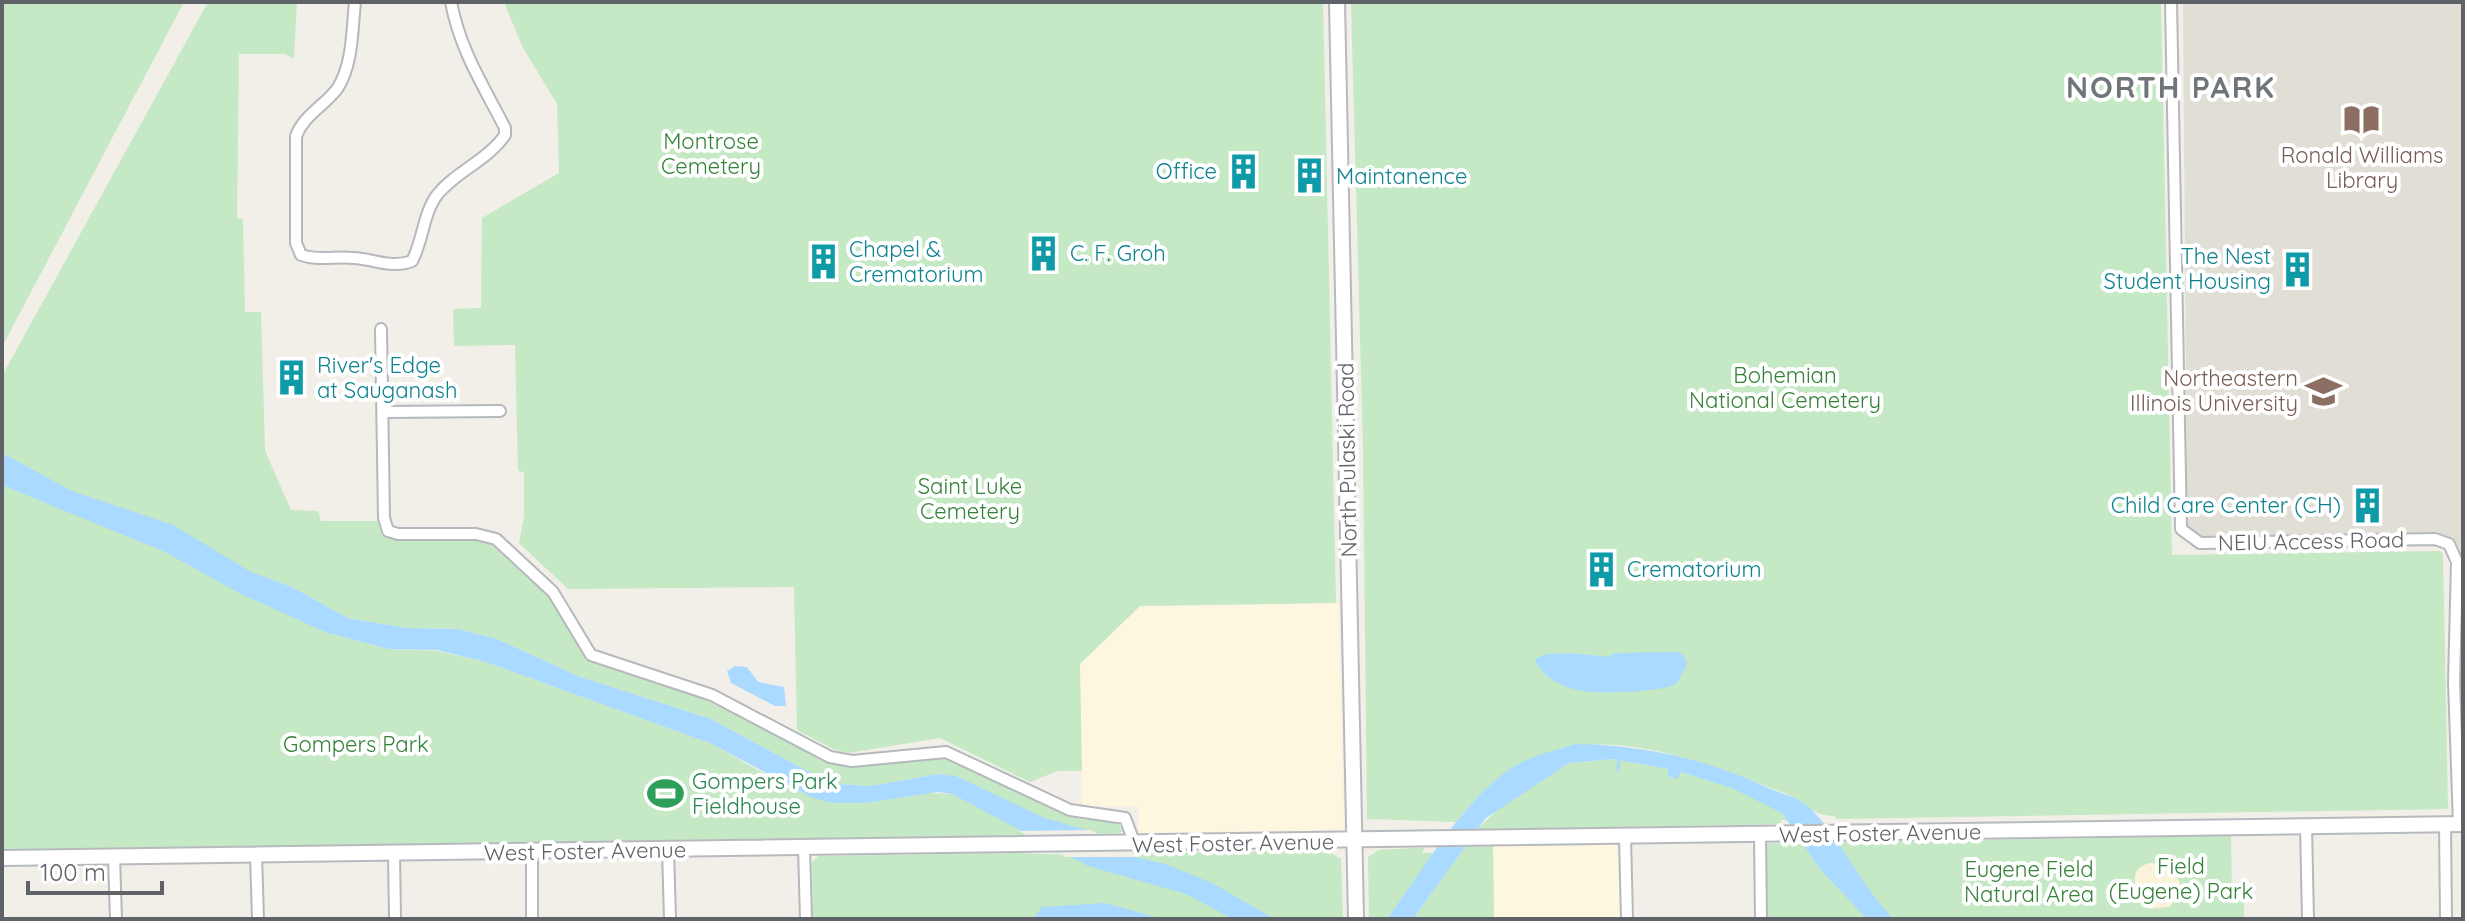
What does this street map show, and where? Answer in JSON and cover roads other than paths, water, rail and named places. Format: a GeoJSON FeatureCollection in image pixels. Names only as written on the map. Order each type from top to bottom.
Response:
{"type":"FeatureCollection","features":[{"type":"Feature","properties":{"kind":"main road","name":"North Pulaski Road"},"geometry":{"type":"LineString","coordinates":[[1337,2],[1356,919]]}},
{"type":"Feature","properties":{"kind":"main road","name":"West Foster Avenue"},"geometry":{"type":"LineString","coordinates":[[2,858],[2456,824]]}},
{"type":"Feature","properties":{"kind":"street"},"geometry":{"type":"LineString","coordinates":[[355,2],[342,78],[335,91],[300,125],[296,136],[296,243],[301,255],[360,258],[380,264],[412,261],[431,206],[439,193],[505,135],[505,128],[472,69],[457,33],[451,2]]}},
{"type":"Feature","properties":{"kind":"street","name":"NEIU Access Road"},"geometry":{"type":"LineString","coordinates":[[2171,2],[2181,529],[2200,543],[2435,539],[2449,544],[2457,562],[2454,682],[2456,824]]}},
{"type":"Feature","properties":{"kind":"street"},"geometry":{"type":"LineString","coordinates":[[381,329],[384,518],[388,531],[398,534],[476,534],[496,539],[553,592],[591,655],[600,661],[712,695],[841,761],[946,752],[1070,810],[1125,818],[1135,844]]}},
{"type":"Feature","properties":{"kind":"street"},"geometry":{"type":"LineString","coordinates":[[383,412],[500,411]]}},
{"type":"Feature","properties":{"kind":"street"},"geometry":{"type":"LineString","coordinates":[[2446,919],[2456,824]]}},
{"type":"Feature","properties":{"kind":"street"},"geometry":{"type":"LineString","coordinates":[[2306,826],[2308,919]]}},
{"type":"Feature","properties":{"kind":"street"},"geometry":{"type":"LineString","coordinates":[[1760,835],[1761,919]]}},
{"type":"Feature","properties":{"kind":"street"},"geometry":{"type":"LineString","coordinates":[[1625,837],[1627,919]]}},
{"type":"Feature","properties":{"kind":"street"},"geometry":{"type":"LineString","coordinates":[[804,848],[806,919]]}},
{"type":"Feature","properties":{"kind":"street"},"geometry":{"type":"LineString","coordinates":[[668,850],[670,919]]}},
{"type":"Feature","properties":{"kind":"street"},"geometry":{"type":"LineString","coordinates":[[532,851],[532,919]]}},
{"type":"Feature","properties":{"kind":"street"},"geometry":{"type":"LineString","coordinates":[[394,853],[395,919]]}},
{"type":"Feature","properties":{"kind":"street"},"geometry":{"type":"LineString","coordinates":[[256,855],[258,919]]}},
{"type":"Feature","properties":{"kind":"street"},"geometry":{"type":"LineString","coordinates":[[114,857],[116,919]]}},
{"type":"Feature","properties":{"kind":"water"},"geometry":{"type":"Polygon","coordinates":[[[2,453],[72,491],[173,525],[251,572],[292,587],[348,618],[406,628],[458,629],[497,639],[578,676],[711,719],[809,772],[840,784],[870,786],[938,774],[956,776],[1042,817],[1086,830],[1138,858],[1165,864],[1212,883],[1275,919],[1233,919],[1186,894],[1088,866],[952,794],[938,792],[865,803],[833,803],[813,798],[712,744],[486,662],[437,650],[388,649],[325,632],[239,593],[165,552],[2,485],[2,453]]]}},
{"type":"Feature","properties":{"kind":"water"},"geometry":{"type":"Polygon","coordinates":[[[1558,653],[1608,657],[1615,653],[1683,654],[1687,664],[1677,683],[1658,689],[1626,692],[1582,691],[1567,687],[1546,675],[1535,660],[1558,653]]]}},
{"type":"Feature","properties":{"kind":"water"},"geometry":{"type":"Polygon","coordinates":[[[735,666],[747,667],[758,682],[784,687],[786,706],[775,706],[731,683],[727,671],[735,666]]]}},
{"type":"Feature","properties":{"kind":"water"},"geometry":{"type":"Polygon","coordinates":[[[1576,744],[1625,747],[1674,755],[1721,769],[1797,799],[1825,825],[1894,919],[1867,919],[1820,869],[1782,813],[1732,788],[1681,772],[1677,779],[1668,776],[1668,769],[1612,759],[1569,763],[1486,818],[1413,919],[1387,919],[1449,832],[1485,790],[1524,761],[1576,744]]]}},
{"type":"Feature","properties":{"kind":"water"},"geometry":{"type":"Polygon","coordinates":[[[1105,903],[1163,919],[1033,919],[1042,907],[1105,903]]]}},
{"type":"Feature","properties":{"kind":"waterway"},"geometry":{"type":"LineString","coordinates":[[1618,770],[1619,758]]}},
{"type":"Feature","properties":{"kind":"place","name":"Ronald Williams Library"},"geometry":{"type":"Point","coordinates":[2362,119]}},
{"type":"Feature","properties":{"kind":"place","name":"Office"},"geometry":{"type":"Point","coordinates":[1243,171]}},
{"type":"Feature","properties":{"kind":"place","name":"Maintanence"},"geometry":{"type":"Point","coordinates":[1310,176]}},
{"type":"Feature","properties":{"kind":"place","name":"C. F. Groh"},"geometry":{"type":"Point","coordinates":[1044,253]}},
{"type":"Feature","properties":{"kind":"place","name":"Chapel & Crematorium"},"geometry":{"type":"Point","coordinates":[823,262]}},
{"type":"Feature","properties":{"kind":"place","name":"The Nest Student Housing"},"geometry":{"type":"Point","coordinates":[2297,269]}},
{"type":"Feature","properties":{"kind":"place","name":"River's Edge at Sauganash"},"geometry":{"type":"Point","coordinates":[291,378]}},
{"type":"Feature","properties":{"kind":"place","name":"Northeastern Illinois University"},"geometry":{"type":"Point","coordinates":[2324,391]}},
{"type":"Feature","properties":{"kind":"place","name":"Child Care Center (CH)"},"geometry":{"type":"Point","coordinates":[2367,505]}},
{"type":"Feature","properties":{"kind":"place","name":"Crematorium"},"geometry":{"type":"Point","coordinates":[1601,569]}},
{"type":"Feature","properties":{"kind":"place","name":"Gompers Park Fieldhouse"},"geometry":{"type":"Point","coordinates":[666,794]}},
{"type":"Feature","properties":{"kind":"district","name":"NORTH PARK"},"geometry":{"type":"Point","coordinates":[2171,87]}},
{"type":"Feature","properties":{"kind":"park label","name":"Montrose Cemetery"},"geometry":{"type":"Point","coordinates":[711,154]}},
{"type":"Feature","properties":{"kind":"park label","name":"Bohemian National Cemetery"},"geometry":{"type":"Point","coordinates":[1785,388]}},
{"type":"Feature","properties":{"kind":"park label","name":"Saint Luke Cemetery"},"geometry":{"type":"Point","coordinates":[970,498]}},
{"type":"Feature","properties":{"kind":"park label","name":"Gompers Park"},"geometry":{"type":"Point","coordinates":[356,744]}},
{"type":"Feature","properties":{"kind":"park label","name":"Field (Eugene) Park"},"geometry":{"type":"Point","coordinates":[2181,878]}},
{"type":"Feature","properties":{"kind":"park label","name":"Eugene Field Natural Area"},"geometry":{"type":"Point","coordinates":[2029,882]}}]}
